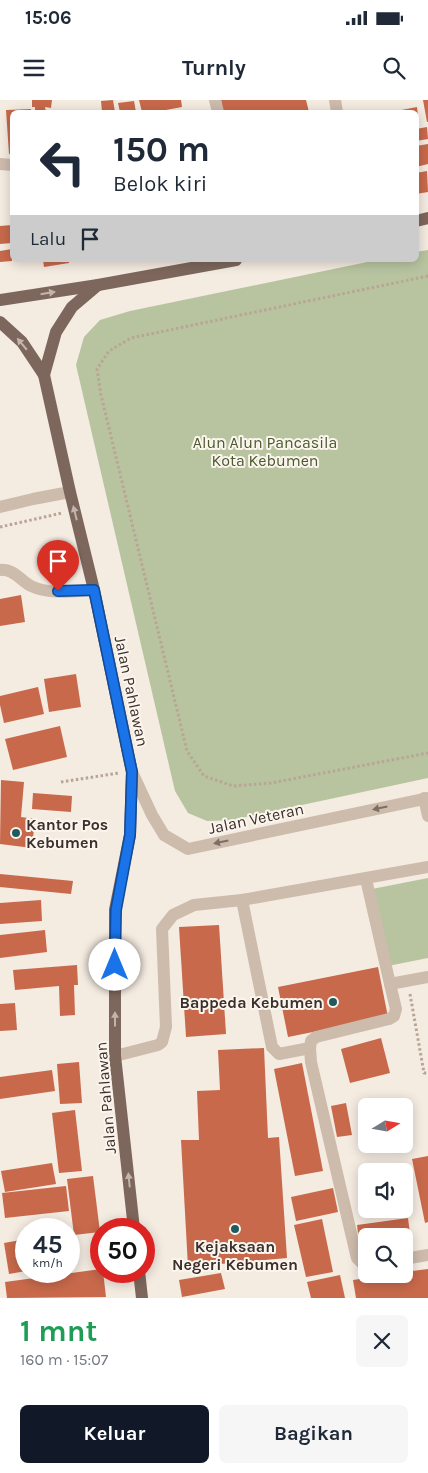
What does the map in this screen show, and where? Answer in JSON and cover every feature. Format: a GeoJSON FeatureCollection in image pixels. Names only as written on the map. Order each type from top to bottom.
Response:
{"type":"FeatureCollection","features":[{"type":"Feature","properties":{"kind":"main road","name":"Jalan Pahlawan"},"geometry":{"type":"LineString","coordinates":[[0,300],[98,285],[225,262]]}},
{"type":"Feature","properties":{"kind":"main road","name":"Jalan Pahlawan"},"geometry":{"type":"LineString","coordinates":[[44,375],[56,332],[72,307],[98,285]]}},
{"type":"Feature","properties":{"kind":"main road","name":"Jalan Pahlawan"},"geometry":{"type":"LineString","coordinates":[[0,322],[22,342],[44,375],[94,590],[132,772],[130,835],[116,910],[115,1056],[133,1218]]}},
{"type":"Feature","properties":{"kind":"main road"},"geometry":{"type":"LineString","coordinates":[[140,1283],[142,1298]]}},
{"type":"Feature","properties":{"kind":"street"},"geometry":{"type":"LineString","coordinates":[[0,507],[70,492]]}},
{"type":"Feature","properties":{"kind":"street"},"geometry":{"type":"LineString","coordinates":[[0,570],[12,573],[28,585],[43,591],[94,590]]}},
{"type":"Feature","properties":{"kind":"street","name":"Jalan Veteran"},"geometry":{"type":"LineString","coordinates":[[132,772],[152,815],[164,835],[188,849],[426,798]]}},
{"type":"Feature","properties":{"kind":"street"},"geometry":{"type":"LineString","coordinates":[[426,798],[428,816]]}},
{"type":"Feature","properties":{"kind":"street"},"geometry":{"type":"LineString","coordinates":[[115,1056],[158,1045],[162,1042],[166,1027],[162,929],[173,915],[194,905],[242,900],[428,867]]}},
{"type":"Feature","properties":{"kind":"street"},"geometry":{"type":"LineString","coordinates":[[358,1259],[311,1062],[310,1048],[311,1041],[316,1037],[389,1019],[394,1016],[396,1009],[366,879]]}},
{"type":"Feature","properties":{"kind":"street"},"geometry":{"type":"LineString","coordinates":[[242,900],[272,1047],[279,1054],[310,1048]]}},
{"type":"Feature","properties":{"kind":"street"},"geometry":{"type":"LineString","coordinates":[[390,984],[428,977]]}},
{"type":"Feature","properties":{"kind":"street"},"geometry":{"type":"LineString","coordinates":[[413,1258],[428,1255]]}},
{"type":"Feature","properties":{"kind":"path"},"geometry":{"type":"LineString","coordinates":[[428,276],[131,338],[109,351],[97,369],[187,750],[204,776],[233,786],[271,782],[428,753]]}},
{"type":"Feature","properties":{"kind":"path"},"geometry":{"type":"LineString","coordinates":[[0,527],[74,510]]}},
{"type":"Feature","properties":{"kind":"path"},"geometry":{"type":"LineString","coordinates":[[61,782],[132,772]]}},
{"type":"Feature","properties":{"kind":"path"},"geometry":{"type":"LineString","coordinates":[[407,981],[424,1074],[428,1072]]}},
{"type":"Feature","properties":{"kind":"green space","name":"Alun Alun Pancasila Kota Kebumen"},"geometry":{"type":"Polygon","coordinates":[[[428,250],[428,778],[232,820],[207,821],[188,813],[175,791],[76,365],[84,337],[100,320],[130,311],[367,262],[419,262],[419,252],[428,250]]]}},
{"type":"Feature","properties":{"kind":"green space"},"geometry":{"type":"Polygon","coordinates":[[[428,878],[428,958],[388,966],[372,889],[428,878]]]}},
{"type":"Feature","properties":{"kind":"building"},"geometry":{"type":"Polygon","coordinates":[[[32,100],[52,100],[51,108],[45,107],[46,110],[35,110],[35,107],[32,107],[32,100]]]}},
{"type":"Feature","properties":{"kind":"building"},"geometry":{"type":"Polygon","coordinates":[[[113,100],[115,110],[102,110],[101,101],[113,100]]]}},
{"type":"Feature","properties":{"kind":"building"},"geometry":{"type":"Polygon","coordinates":[[[139,100],[181,100],[182,107],[166,110],[142,110],[139,100]]]}},
{"type":"Feature","properties":{"kind":"building"},"geometry":{"type":"Polygon","coordinates":[[[221,100],[306,100],[308,110],[223,110],[221,100]]]}},
{"type":"Feature","properties":{"kind":"building"},"geometry":{"type":"Polygon","coordinates":[[[423,100],[428,100],[428,122],[427,122],[423,100]]]}},
{"type":"Feature","properties":{"kind":"building"},"geometry":{"type":"Polygon","coordinates":[[[134,101],[136,110],[120,110],[118,103],[134,101]]]}},
{"type":"Feature","properties":{"kind":"building"},"geometry":{"type":"Polygon","coordinates":[[[417,107],[417,110],[401,110],[417,107]]]}},
{"type":"Feature","properties":{"kind":"building"},"geometry":{"type":"Polygon","coordinates":[[[31,109],[10,110],[10,154],[9,154],[6,110],[31,109]]]}},
{"type":"Feature","properties":{"kind":"building"},"geometry":{"type":"Polygon","coordinates":[[[427,127],[428,139],[419,140],[419,128],[427,127]]]}},
{"type":"Feature","properties":{"kind":"building"},"geometry":{"type":"Polygon","coordinates":[[[428,144],[428,164],[419,166],[419,146],[428,144]]]}},
{"type":"Feature","properties":{"kind":"building"},"geometry":{"type":"Polygon","coordinates":[[[427,171],[428,192],[419,194],[419,172],[427,171]]]}},
{"type":"Feature","properties":{"kind":"building"},"geometry":{"type":"Polygon","coordinates":[[[10,225],[10,243],[0,244],[0,226],[10,225]]]}},
{"type":"Feature","properties":{"kind":"building"},"geometry":{"type":"Polygon","coordinates":[[[10,249],[10,261],[0,262],[0,251],[10,249]]]}},
{"type":"Feature","properties":{"kind":"building"},"geometry":{"type":"Polygon","coordinates":[[[43,262],[69,262],[69,263],[44,267],[43,262]]]}},
{"type":"Feature","properties":{"kind":"building"},"geometry":{"type":"Polygon","coordinates":[[[21,595],[25,622],[0,626],[0,599],[21,595]]]}},
{"type":"Feature","properties":{"kind":"building"},"geometry":{"type":"Polygon","coordinates":[[[76,674],[81,707],[49,712],[44,679],[76,674]]]}},
{"type":"Feature","properties":{"kind":"building"},"geometry":{"type":"Polygon","coordinates":[[[38,687],[44,714],[4,723],[0,696],[38,687]]]}},
{"type":"Feature","properties":{"kind":"building"},"geometry":{"type":"Polygon","coordinates":[[[60,726],[67,757],[13,770],[5,739],[60,726]]]}},
{"type":"Feature","properties":{"kind":"building","name":"Kantor Pos Kebumen"},"geometry":{"type":"Polygon","coordinates":[[[1,780],[24,782],[21,817],[35,819],[32,848],[0,844],[1,780]]]}},
{"type":"Feature","properties":{"kind":"building"},"geometry":{"type":"Polygon","coordinates":[[[33,793],[72,796],[71,812],[32,809],[33,793]]]}},
{"type":"Feature","properties":{"kind":"building"},"geometry":{"type":"Polygon","coordinates":[[[0,874],[73,881],[71,894],[0,887],[0,874]]]}},
{"type":"Feature","properties":{"kind":"building"},"geometry":{"type":"Polygon","coordinates":[[[41,900],[42,921],[0,924],[0,903],[41,900]]]}},
{"type":"Feature","properties":{"kind":"building"},"geometry":{"type":"Polygon","coordinates":[[[219,925],[226,1034],[186,1037],[179,927],[219,925]]]}},
{"type":"Feature","properties":{"kind":"building"},"geometry":{"type":"Polygon","coordinates":[[[45,930],[47,952],[0,958],[0,935],[45,930]]]}},
{"type":"Feature","properties":{"kind":"building"},"geometry":{"type":"Polygon","coordinates":[[[77,965],[78,985],[74,985],[75,1015],[60,1016],[59,986],[15,990],[13,970],[77,965]]]}},
{"type":"Feature","properties":{"kind":"building","name":"Bappeda Kebumen"},"geometry":{"type":"Polygon","coordinates":[[[378,967],[388,1017],[288,1037],[278,987],[378,967]]]}},
{"type":"Feature","properties":{"kind":"building"},"geometry":{"type":"Polygon","coordinates":[[[15,1003],[17,1030],[0,1031],[0,1004],[15,1003]]]}},
{"type":"Feature","properties":{"kind":"building"},"geometry":{"type":"Polygon","coordinates":[[[381,1038],[390,1073],[350,1083],[341,1049],[381,1038]]]}},
{"type":"Feature","properties":{"kind":"building","name":"Kejaksaan Negeri Kebumen"},"geometry":{"type":"Polygon","coordinates":[[[264,1048],[268,1138],[279,1137],[287,1258],[188,1267],[181,1140],[199,1140],[197,1091],[220,1090],[218,1050],[264,1048]]]}},
{"type":"Feature","properties":{"kind":"building"},"geometry":{"type":"Polygon","coordinates":[[[79,1062],[82,1103],[60,1104],[57,1064],[79,1062]]]}},
{"type":"Feature","properties":{"kind":"building"},"geometry":{"type":"Polygon","coordinates":[[[302,1063],[323,1171],[295,1176],[274,1069],[302,1063]]]}},
{"type":"Feature","properties":{"kind":"building"},"geometry":{"type":"Polygon","coordinates":[[[52,1070],[55,1091],[0,1099],[0,1077],[52,1070]]]}},
{"type":"Feature","properties":{"kind":"building"},"geometry":{"type":"Polygon","coordinates":[[[346,1103],[352,1135],[337,1137],[331,1106],[346,1103]]]}},
{"type":"Feature","properties":{"kind":"building"},"geometry":{"type":"Polygon","coordinates":[[[75,1110],[82,1171],[59,1173],[52,1113],[75,1110]]]}},
{"type":"Feature","properties":{"kind":"building"},"geometry":{"type":"Polygon","coordinates":[[[428,1156],[428,1222],[425,1223],[413,1163],[412,1159],[428,1156]]]}},
{"type":"Feature","properties":{"kind":"building"},"geometry":{"type":"Polygon","coordinates":[[[52,1163],[56,1184],[5,1192],[1,1171],[52,1163]]]}},
{"type":"Feature","properties":{"kind":"building"},"geometry":{"type":"Polygon","coordinates":[[[93,1176],[98,1218],[90,1218],[90,1233],[80,1234],[80,1218],[72,1218],[67,1179],[93,1176]]]}},
{"type":"Feature","properties":{"kind":"building"},"geometry":{"type":"Polygon","coordinates":[[[66,1186],[69,1211],[5,1218],[2,1193],[66,1186]]]}},
{"type":"Feature","properties":{"kind":"building"},"geometry":{"type":"Polygon","coordinates":[[[333,1188],[338,1212],[296,1221],[291,1197],[333,1188]]]}},
{"type":"Feature","properties":{"kind":"building"},"geometry":{"type":"Polygon","coordinates":[[[408,1218],[409,1228],[358,1228],[358,1233],[357,1225],[408,1218]]]}},
{"type":"Feature","properties":{"kind":"building"},"geometry":{"type":"Polygon","coordinates":[[[322,1219],[333,1272],[306,1277],[294,1225],[322,1219]]]}},
{"type":"Feature","properties":{"kind":"building"},"geometry":{"type":"Polygon","coordinates":[[[15,1241],[15,1273],[9,1274],[4,1243],[15,1241]]]}},
{"type":"Feature","properties":{"kind":"building"},"geometry":{"type":"Polygon","coordinates":[[[428,1269],[428,1298],[356,1298],[353,1280],[358,1279],[358,1283],[413,1283],[413,1271],[428,1269]]]}},
{"type":"Feature","properties":{"kind":"building"},"geometry":{"type":"Polygon","coordinates":[[[90,1270],[90,1283],[104,1283],[106,1297],[7,1298],[5,1282],[80,1283],[80,1272],[90,1270]]]}},
{"type":"Feature","properties":{"kind":"building"},"geometry":{"type":"Polygon","coordinates":[[[221,1273],[225,1289],[182,1297],[179,1280],[221,1273]]]}},
{"type":"Feature","properties":{"kind":"building"},"geometry":{"type":"Polygon","coordinates":[[[340,1275],[345,1298],[311,1298],[307,1282],[340,1275]]]}},
{"type":"Feature","properties":{"kind":"place","name":"Kantor Pos Kebumen"},"geometry":{"type":"Point","coordinates":[16,833]}},
{"type":"Feature","properties":{"kind":"place","name":"Bappeda Kebumen"},"geometry":{"type":"Point","coordinates":[333,1002]}},
{"type":"Feature","properties":{"kind":"place","name":"Kejaksaan Negeri Kebumen"},"geometry":{"type":"Point","coordinates":[235,1229]}},
{"type":"Feature","properties":{"kind":"route"},"geometry":{"type":"LineString","coordinates":[[58,591],[94,590],[132,772],[130,835],[116,910],[115,965]]}}]}
